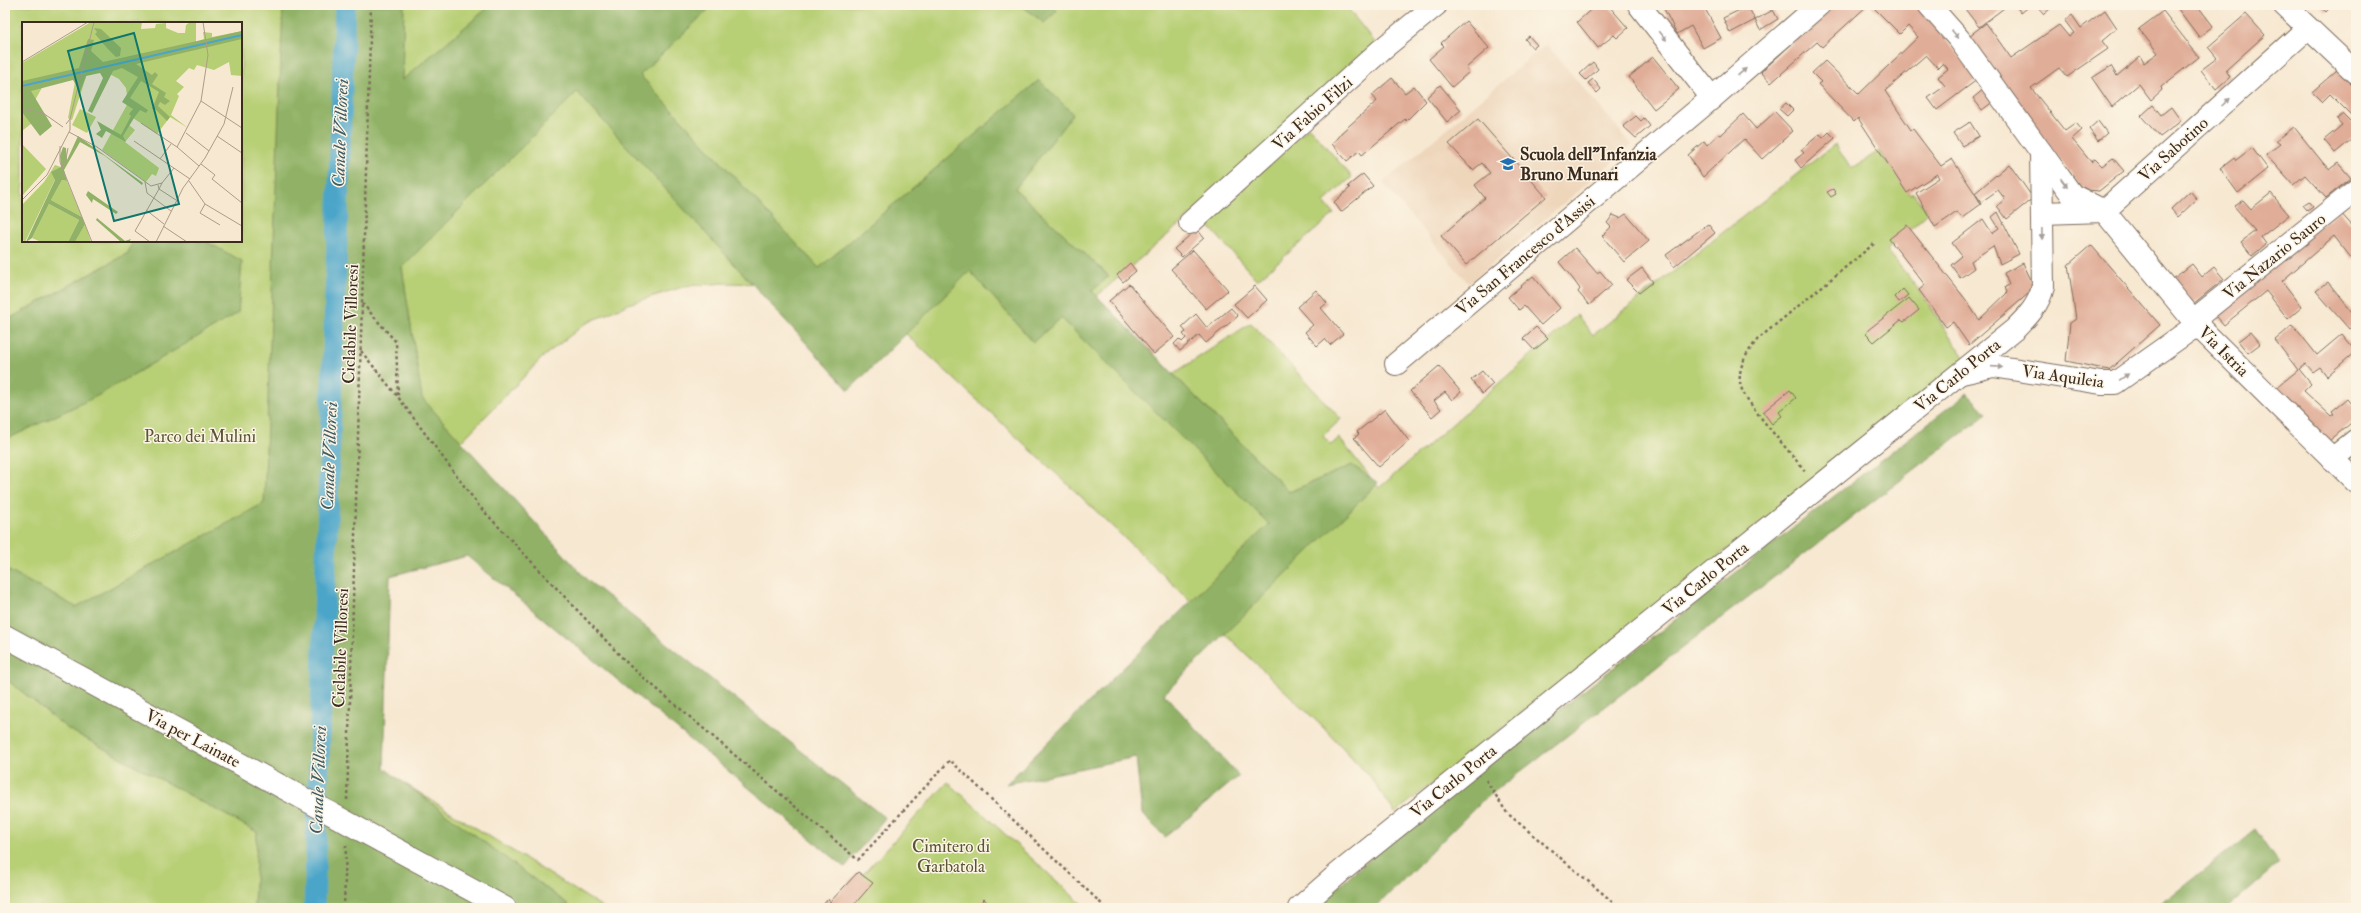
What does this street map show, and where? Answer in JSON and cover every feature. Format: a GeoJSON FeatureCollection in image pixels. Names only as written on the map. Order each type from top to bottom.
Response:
{"type":"FeatureCollection","features":[{"type":"Feature","properties":{"kind":"street","name":"Via Fabio Filzi"},"geometry":{"type":"LineString","coordinates":[[1190,223],[1381,50],[1436,5]]}},
{"type":"Feature","properties":{"kind":"street"},"geometry":{"type":"LineString","coordinates":[[1639,5],[1712,98]]}},
{"type":"Feature","properties":{"kind":"street","name":"Via San Francesco d'Assisi"},"geometry":{"type":"LineString","coordinates":[[1396,364],[1712,98],[1819,5]]}},
{"type":"Feature","properties":{"kind":"street"},"geometry":{"type":"LineString","coordinates":[[1929,5],[1960,39],[2072,195],[2104,211]]}},
{"type":"Feature","properties":{"kind":"street"},"geometry":{"type":"LineString","coordinates":[[2284,5],[2356,73]]}},
{"type":"Feature","properties":{"kind":"street","name":"Via Sabotino"},"geometry":{"type":"LineString","coordinates":[[2104,211],[2308,28]]}},
{"type":"Feature","properties":{"kind":"street","name":"Via Carlo Porta"},"geometry":{"type":"LineString","coordinates":[[1299,908],[1338,873],[1959,373],[2016,329],[2033,312],[2040,301],[2043,287],[2041,152]]}},
{"type":"Feature","properties":{"kind":"street","name":"Via Nazario Sauro"},"geometry":{"type":"LineString","coordinates":[[2197,325],[2201,314],[2356,190]]}},
{"type":"Feature","properties":{"kind":"street"},"geometry":{"type":"LineString","coordinates":[[2042,213],[2104,211]]}},
{"type":"Feature","properties":{"kind":"street","name":"Via Istria"},"geometry":{"type":"LineString","coordinates":[[2104,211],[2197,325],[2356,482]]}},
{"type":"Feature","properties":{"kind":"street","name":"Via Aquileia"},"geometry":{"type":"LineString","coordinates":[[1959,373],[1994,366],[2101,383],[2115,383],[2197,325]]}},
{"type":"Feature","properties":{"kind":"street"},"geometry":{"type":"LineString","coordinates":[[2332,459],[2356,440]]}},
{"type":"Feature","properties":{"kind":"street","name":"Via per Lainate"},"geometry":{"type":"LineString","coordinates":[[5,636],[505,908]]}},
{"type":"Feature","properties":{"kind":"path","name":"Ciclabile Villoresi"},"geometry":{"type":"LineString","coordinates":[[347,808],[371,5]]}},
{"type":"Feature","properties":{"kind":"path"},"geometry":{"type":"LineString","coordinates":[[1818,487],[1752,405],[1741,387],[1741,369],[1746,353],[1758,339],[1875,243]]}},
{"type":"Feature","properties":{"kind":"path"},"geometry":{"type":"LineString","coordinates":[[362,303],[396,342],[398,397]]}},
{"type":"Feature","properties":{"kind":"path"},"geometry":{"type":"LineString","coordinates":[[361,351],[398,397],[480,506],[630,666],[858,860],[950,760],[1106,908]]}},
{"type":"Feature","properties":{"kind":"path"},"geometry":{"type":"LineString","coordinates":[[1475,763],[1507,813],[1620,908]]}},
{"type":"Feature","properties":{"kind":"path"},"geometry":{"type":"LineString","coordinates":[[344,908],[346,839]]}},
{"type":"Feature","properties":{"kind":"shaded area","name":"Scuola dell\"Infanzia Bruno Munari"},"geometry":{"type":"Polygon","coordinates":[[[1546,44],[1632,145],[1469,284],[1383,183],[1546,44]]]}},
{"type":"Feature","properties":{"kind":"green space","name":"Parco dei Mulini"},"geometry":{"type":"Polygon","coordinates":[[[5,5],[1345,5],[1381,50],[1097,296],[1173,374],[1251,323],[1341,419],[1323,436],[1331,445],[1339,438],[1379,488],[1577,315],[1593,335],[1835,144],[1851,169],[1879,151],[1910,195],[1913,193],[1928,213],[1887,250],[1919,290],[1966,360],[1395,813],[1371,778],[1329,733],[1076,492],[906,334],[880,318],[767,284],[725,283],[686,286],[628,304],[585,324],[544,356],[362,544],[358,751],[388,773],[604,908],[5,908],[5,5]]]}},
{"type":"Feature","properties":{"kind":"green space"},"geometry":{"type":"Polygon","coordinates":[[[283,5],[404,5],[402,80],[491,5],[713,5],[640,75],[819,268],[1039,80],[1073,114],[1015,189],[1109,276],[1092,291],[1289,492],[1352,465],[1378,483],[1164,694],[1239,776],[1165,837],[1142,814],[1136,757],[1006,784],[1269,524],[1061,318],[1033,342],[970,271],[849,390],[577,92],[402,267],[422,398],[587,580],[885,818],[845,867],[467,556],[390,576],[384,768],[569,905],[551,908],[254,908],[257,832],[68,729],[5,678],[5,569],[76,607],[264,503],[283,5]]]}},
{"type":"Feature","properties":{"kind":"green space"},"geometry":{"type":"Polygon","coordinates":[[[1021,5],[1053,5],[1057,11],[1044,23],[1021,5]]]}},
{"type":"Feature","properties":{"kind":"green space"},"geometry":{"type":"Polygon","coordinates":[[[1309,127],[1352,177],[1324,202],[1334,214],[1257,280],[1205,222],[1309,127]]]}},
{"type":"Feature","properties":{"kind":"green space"},"geometry":{"type":"Polygon","coordinates":[[[133,242],[207,242],[242,261],[238,313],[97,396],[5,440],[5,321],[128,253],[133,242]]]}},
{"type":"Feature","properties":{"kind":"green space"},"geometry":{"type":"Polygon","coordinates":[[[1967,393],[1987,414],[1482,801],[1375,908],[1315,908],[1384,846],[1967,393]]]}},
{"type":"Feature","properties":{"kind":"green space","name":"Cimitero di Garbatola"},"geometry":{"type":"Polygon","coordinates":[[[948,782],[1086,908],[832,908],[948,782]]]}},
{"type":"Feature","properties":{"kind":"green space"},"geometry":{"type":"Polygon","coordinates":[[[2255,829],[2279,863],[2227,908],[2156,908],[2255,829]]]}},
{"type":"Feature","properties":{"kind":"building"},"geometry":{"type":"Polygon","coordinates":[[[1596,5],[1608,5],[1628,28],[1617,38],[1614,35],[1598,48],[1577,22],[1596,5]]]}},
{"type":"Feature","properties":{"kind":"building"},"geometry":{"type":"Polygon","coordinates":[[[1662,5],[1703,5],[1721,38],[1703,48],[1691,26],[1677,34],[1662,5]]]}},
{"type":"Feature","properties":{"kind":"building"},"geometry":{"type":"Polygon","coordinates":[[[1769,5],[1780,5],[1770,10],[1769,5]]]}},
{"type":"Feature","properties":{"kind":"building"},"geometry":{"type":"Polygon","coordinates":[[[1834,5],[1868,5],[1822,47],[1817,42],[1771,83],[1761,72],[1834,5]]]}},
{"type":"Feature","properties":{"kind":"building"},"geometry":{"type":"Polygon","coordinates":[[[1871,5],[1916,5],[1936,27],[1978,79],[1937,110],[1928,98],[1945,86],[1938,77],[1948,69],[1943,63],[1938,68],[1926,55],[1885,91],[1911,130],[1913,129],[1941,166],[1952,159],[1974,192],[1981,204],[1962,218],[1957,212],[1935,227],[1916,193],[1939,178],[1937,174],[1907,193],[1858,118],[1854,122],[1818,84],[1821,82],[1812,73],[1825,61],[1859,94],[1918,37],[1908,26],[1900,34],[1871,5]]]}},
{"type":"Feature","properties":{"kind":"building"},"geometry":{"type":"Polygon","coordinates":[[[1970,5],[2008,5],[1979,27],[1965,9],[1970,5]]]}},
{"type":"Feature","properties":{"kind":"building"},"geometry":{"type":"Polygon","coordinates":[[[2015,5],[2031,5],[2021,13],[2015,5]]]}},
{"type":"Feature","properties":{"kind":"building"},"geometry":{"type":"Polygon","coordinates":[[[2036,5],[2055,5],[2044,14],[2036,5]]]}},
{"type":"Feature","properties":{"kind":"building"},"geometry":{"type":"Polygon","coordinates":[[[2175,5],[2197,5],[2213,26],[2199,37],[2175,5]]]}},
{"type":"Feature","properties":{"kind":"building"},"geometry":{"type":"Polygon","coordinates":[[[2319,5],[2332,5],[2326,12],[2319,5]]]}},
{"type":"Feature","properties":{"kind":"building"},"geometry":{"type":"Polygon","coordinates":[[[1748,6],[1755,20],[1730,33],[1723,18],[1748,6]]]}},
{"type":"Feature","properties":{"kind":"building"},"geometry":{"type":"Polygon","coordinates":[[[1773,10],[1778,19],[1760,30],[1755,20],[1773,10]]]}},
{"type":"Feature","properties":{"kind":"building"},"geometry":{"type":"Polygon","coordinates":[[[2105,10],[2117,28],[2102,41],[2108,49],[2067,77],[2059,68],[2031,88],[2065,131],[2076,123],[2082,130],[2072,139],[2091,162],[2095,159],[2102,166],[2113,158],[2124,171],[2099,191],[2088,190],[2080,186],[1969,36],[1986,23],[2011,58],[2059,25],[2069,37],[2074,33],[2065,21],[2072,15],[2081,28],[2105,10]]]}},
{"type":"Feature","properties":{"kind":"building"},"geometry":{"type":"Polygon","coordinates":[[[2163,11],[2199,57],[2161,87],[2162,90],[2151,100],[2139,84],[2112,107],[2092,78],[2111,66],[2117,76],[2140,56],[2144,63],[2158,53],[2139,29],[2163,11]]]}},
{"type":"Feature","properties":{"kind":"building"},"geometry":{"type":"Polygon","coordinates":[[[2246,14],[2265,35],[2226,70],[2230,77],[2216,89],[2201,70],[2217,58],[2208,47],[2246,14]]]}},
{"type":"Feature","properties":{"kind":"building"},"geometry":{"type":"Polygon","coordinates":[[[1466,21],[1489,48],[1466,68],[1469,72],[1452,87],[1429,59],[1444,46],[1441,43],[1466,21]]]}},
{"type":"Feature","properties":{"kind":"building"},"geometry":{"type":"Polygon","coordinates":[[[1529,36],[1537,45],[1533,48],[1525,39],[1529,36]]]}},
{"type":"Feature","properties":{"kind":"building"},"geometry":{"type":"Polygon","coordinates":[[[1653,57],[1679,89],[1654,109],[1629,77],[1653,57]]]}},
{"type":"Feature","properties":{"kind":"building"},"geometry":{"type":"Polygon","coordinates":[[[1593,62],[1598,69],[1586,80],[1580,74],[1593,62]]]}},
{"type":"Feature","properties":{"kind":"building"},"geometry":{"type":"Polygon","coordinates":[[[2337,70],[2356,89],[2356,120],[2330,94],[2322,102],[2312,92],[2337,70]]]}},
{"type":"Feature","properties":{"kind":"building"},"geometry":{"type":"Polygon","coordinates":[[[1392,78],[1405,93],[1414,86],[1426,101],[1406,121],[1405,119],[1362,155],[1359,151],[1347,161],[1332,144],[1342,132],[1377,101],[1372,95],[1392,78]]]}},
{"type":"Feature","properties":{"kind":"building"},"geometry":{"type":"Polygon","coordinates":[[[1593,79],[1601,89],[1597,93],[1588,83],[1593,79]]]}},
{"type":"Feature","properties":{"kind":"building"},"geometry":{"type":"Polygon","coordinates":[[[1440,85],[1461,110],[1447,122],[1427,97],[1440,85]]]}},
{"type":"Feature","properties":{"kind":"building"},"geometry":{"type":"Polygon","coordinates":[[[1984,89],[1994,101],[1982,110],[1973,98],[1984,89]]]}},
{"type":"Feature","properties":{"kind":"building"},"geometry":{"type":"Polygon","coordinates":[[[1786,103],[1793,110],[1787,116],[1779,109],[1786,103]]]}},
{"type":"Feature","properties":{"kind":"building"},"geometry":{"type":"Polygon","coordinates":[[[2153,105],[2161,115],[2171,107],[2181,121],[2160,137],[2141,116],[2153,105]]]}},
{"type":"Feature","properties":{"kind":"building"},"geometry":{"type":"Polygon","coordinates":[[[1775,112],[1793,131],[1762,159],[1744,139],[1703,177],[1693,164],[1694,163],[1688,155],[1704,141],[1707,145],[1719,134],[1721,135],[1743,114],[1756,129],[1775,112]]]}},
{"type":"Feature","properties":{"kind":"building"},"geometry":{"type":"Polygon","coordinates":[[[2343,114],[2356,127],[2356,136],[2335,153],[2324,140],[2342,125],[2337,119],[2343,114]]]}},
{"type":"Feature","properties":{"kind":"building"},"geometry":{"type":"Polygon","coordinates":[[[1636,116],[1641,121],[1644,118],[1650,126],[1636,138],[1623,126],[1636,116]]]}},
{"type":"Feature","properties":{"kind":"building"},"geometry":{"type":"Polygon","coordinates":[[[1478,119],[1546,197],[1466,265],[1441,236],[1485,198],[1475,185],[1490,173],[1482,163],[1473,170],[1449,144],[1478,119]]]}},
{"type":"Feature","properties":{"kind":"building"},"geometry":{"type":"Polygon","coordinates":[[[2098,121],[2107,133],[2098,141],[2089,129],[2098,121]]]}},
{"type":"Feature","properties":{"kind":"building"},"geometry":{"type":"Polygon","coordinates":[[[1970,122],[1979,136],[1962,146],[1953,133],[1970,122]]]}},
{"type":"Feature","properties":{"kind":"building"},"geometry":{"type":"Polygon","coordinates":[[[2294,127],[2324,164],[2330,169],[2338,163],[2351,178],[2326,198],[2305,175],[2293,185],[2266,155],[2280,144],[2276,141],[2294,127]]]}},
{"type":"Feature","properties":{"kind":"building"},"geometry":{"type":"Polygon","coordinates":[[[1829,132],[1835,138],[1801,168],[1795,160],[1804,153],[1801,150],[1820,134],[1823,138],[1829,132]]]}},
{"type":"Feature","properties":{"kind":"building"},"geometry":{"type":"Polygon","coordinates":[[[2252,148],[2268,169],[2238,193],[2220,168],[2234,157],[2236,160],[2252,148]]]}},
{"type":"Feature","properties":{"kind":"building"},"geometry":{"type":"Polygon","coordinates":[[[2009,164],[2033,198],[2007,219],[1997,206],[2005,199],[1998,190],[1981,202],[1975,193],[2009,164]]]}},
{"type":"Feature","properties":{"kind":"building"},"geometry":{"type":"Polygon","coordinates":[[[1363,174],[1373,186],[1341,212],[1334,202],[1350,188],[1348,186],[1363,174]]]}},
{"type":"Feature","properties":{"kind":"building"},"geometry":{"type":"Polygon","coordinates":[[[1833,189],[1836,194],[1831,197],[1827,192],[1833,189]]]}},
{"type":"Feature","properties":{"kind":"building"},"geometry":{"type":"Polygon","coordinates":[[[2190,191],[2197,199],[2178,217],[2171,209],[2190,191]]]}},
{"type":"Feature","properties":{"kind":"building"},"geometry":{"type":"Polygon","coordinates":[[[2271,193],[2289,215],[2261,237],[2266,244],[2252,256],[2241,242],[2255,231],[2234,206],[2243,200],[2251,209],[2271,193]]]}},
{"type":"Feature","properties":{"kind":"building"},"geometry":{"type":"Polygon","coordinates":[[[2309,201],[2313,206],[2307,210],[2303,205],[2309,201]]]}},
{"type":"Feature","properties":{"kind":"building"},"geometry":{"type":"Polygon","coordinates":[[[2339,211],[2356,230],[2356,255],[2352,259],[2334,236],[2282,281],[2302,307],[2288,319],[2266,291],[2224,325],[2212,311],[2339,211]]]}},
{"type":"Feature","properties":{"kind":"building"},"geometry":{"type":"Polygon","coordinates":[[[1998,212],[2019,254],[2000,264],[1993,246],[1971,261],[1974,268],[1960,278],[1951,265],[1962,256],[1952,243],[1983,219],[1992,233],[1999,228],[1992,217],[1998,212]]]}},
{"type":"Feature","properties":{"kind":"building"},"geometry":{"type":"Polygon","coordinates":[[[1626,214],[1649,241],[1624,262],[1602,236],[1611,227],[1607,223],[1613,215],[1620,218],[1626,214]]]}},
{"type":"Feature","properties":{"kind":"building"},"geometry":{"type":"Polygon","coordinates":[[[1708,224],[1715,233],[1674,267],[1666,255],[1708,224]]]}},
{"type":"Feature","properties":{"kind":"building"},"geometry":{"type":"Polygon","coordinates":[[[1907,225],[1966,300],[1979,320],[2007,293],[2005,287],[2009,285],[2004,273],[2023,263],[2032,282],[2029,293],[1969,345],[1953,322],[1946,327],[1919,290],[1925,285],[1889,239],[1907,225]]]}},
{"type":"Feature","properties":{"kind":"building"},"geometry":{"type":"Polygon","coordinates":[[[1197,229],[1204,238],[1182,257],[1174,249],[1197,229]]]}},
{"type":"Feature","properties":{"kind":"building"},"geometry":{"type":"Polygon","coordinates":[[[2091,245],[2160,325],[2109,370],[2066,361],[2070,323],[2076,319],[2068,265],[2091,245]]]}},
{"type":"Feature","properties":{"kind":"building"},"geometry":{"type":"Polygon","coordinates":[[[1575,248],[1597,273],[1600,271],[1612,285],[1589,305],[1578,292],[1580,289],[1559,262],[1575,248]]]}},
{"type":"Feature","properties":{"kind":"building"},"geometry":{"type":"Polygon","coordinates":[[[1193,250],[1228,290],[1206,309],[1171,269],[1193,250]]]}},
{"type":"Feature","properties":{"kind":"building"},"geometry":{"type":"Polygon","coordinates":[[[1130,263],[1136,271],[1123,282],[1117,275],[1130,263]]]}},
{"type":"Feature","properties":{"kind":"building"},"geometry":{"type":"Polygon","coordinates":[[[2192,264],[2202,277],[2214,267],[2224,279],[2193,304],[2173,279],[2192,264]]]}},
{"type":"Feature","properties":{"kind":"building"},"geometry":{"type":"Polygon","coordinates":[[[1642,268],[1653,282],[1639,293],[1626,280],[1642,268]]]}},
{"type":"Feature","properties":{"kind":"building"},"geometry":{"type":"Polygon","coordinates":[[[1533,276],[1560,308],[1541,325],[1524,306],[1519,310],[1508,297],[1533,276]]]}},
{"type":"Feature","properties":{"kind":"building"},"geometry":{"type":"Polygon","coordinates":[[[2328,282],[2356,317],[2356,323],[2349,329],[2316,291],[2328,282]]]}},
{"type":"Feature","properties":{"kind":"building"},"geometry":{"type":"Polygon","coordinates":[[[1129,284],[1174,337],[1154,354],[1109,301],[1129,284]]]}},
{"type":"Feature","properties":{"kind":"building"},"geometry":{"type":"Polygon","coordinates":[[[1255,286],[1267,300],[1247,318],[1234,304],[1255,286]]]}},
{"type":"Feature","properties":{"kind":"building"},"geometry":{"type":"Polygon","coordinates":[[[1903,289],[1908,295],[1899,302],[1895,297],[1903,289]]]}},
{"type":"Feature","properties":{"kind":"building"},"geometry":{"type":"Polygon","coordinates":[[[1316,290],[1327,303],[1321,308],[1343,334],[1330,345],[1325,339],[1317,346],[1305,332],[1313,325],[1297,307],[1316,290]]]}},
{"type":"Feature","properties":{"kind":"building"},"geometry":{"type":"Polygon","coordinates":[[[1909,298],[1919,310],[1904,322],[1901,320],[1874,342],[1866,334],[1868,330],[1909,298]]]}},
{"type":"Feature","properties":{"kind":"building"},"geometry":{"type":"Polygon","coordinates":[[[1231,308],[1238,316],[1206,343],[1199,335],[1180,351],[1174,344],[1179,339],[1182,342],[1186,338],[1183,334],[1186,332],[1182,327],[1196,314],[1207,328],[1231,308]]]}},
{"type":"Feature","properties":{"kind":"building"},"geometry":{"type":"Polygon","coordinates":[[[2293,325],[2317,355],[2342,334],[2356,351],[2327,376],[2320,367],[2313,372],[2306,364],[2299,369],[2311,384],[2304,391],[2331,416],[2334,414],[2332,411],[2347,399],[2356,410],[2356,419],[2329,441],[2275,389],[2298,370],[2275,340],[2293,325]]]}},
{"type":"Feature","properties":{"kind":"building"},"geometry":{"type":"Polygon","coordinates":[[[1536,327],[1548,339],[1534,350],[1523,338],[1536,327]]]}},
{"type":"Feature","properties":{"kind":"building"},"geometry":{"type":"Polygon","coordinates":[[[2250,332],[2260,344],[2248,353],[2238,341],[2250,332]]]}},
{"type":"Feature","properties":{"kind":"building"},"geometry":{"type":"Polygon","coordinates":[[[1439,366],[1461,392],[1452,400],[1445,392],[1434,401],[1441,409],[1432,417],[1410,391],[1439,366]]]}},
{"type":"Feature","properties":{"kind":"building"},"geometry":{"type":"Polygon","coordinates":[[[1482,371],[1493,384],[1482,394],[1471,380],[1482,371]]]}},
{"type":"Feature","properties":{"kind":"building"},"geometry":{"type":"Polygon","coordinates":[[[1790,390],[1796,398],[1779,412],[1782,416],[1772,424],[1763,412],[1790,390]]]}},
{"type":"Feature","properties":{"kind":"building"},"geometry":{"type":"Polygon","coordinates":[[[1385,409],[1409,441],[1379,467],[1354,438],[1359,434],[1357,432],[1385,409]]]}},
{"type":"Feature","properties":{"kind":"building"},"geometry":{"type":"Polygon","coordinates":[[[858,872],[873,883],[853,906],[852,905],[849,908],[820,908],[828,899],[830,902],[858,872]]]}},
{"type":"Feature","properties":{"kind":"building"},"geometry":{"type":"Polygon","coordinates":[[[984,899],[988,903],[984,908],[979,904],[984,899]]]}},
{"type":"Feature","properties":{"kind":"waterway","name":"Canale Villoresi"},"geometry":{"type":"LineString","coordinates":[[314,908],[345,5]]}},
{"type":"Feature","properties":{"kind":"place","name":"Scuola dell\"Infanzia Bruno Munari"},"geometry":{"type":"Point","coordinates":[1508,164]}}]}
